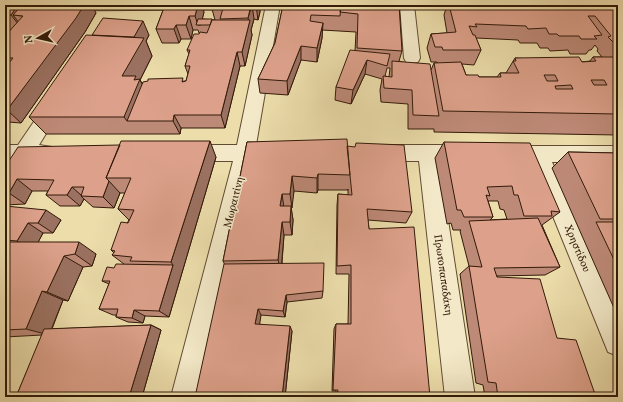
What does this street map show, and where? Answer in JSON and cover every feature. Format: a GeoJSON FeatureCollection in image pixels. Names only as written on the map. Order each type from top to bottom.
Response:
{"type":"FeatureCollection","features":[{"type":"Feature","properties":{"kind":"street"},"geometry":{"type":"LineString","coordinates":[[5,7],[255,5]]}},
{"type":"Feature","properties":{"kind":"street","name":"Μωραιτίνη"},"geometry":{"type":"LineString","coordinates":[[186,397],[245,153],[272,5]]}},
{"type":"Feature","properties":{"kind":"street"},"geometry":{"type":"LineString","coordinates":[[407,5],[412,58]]}},
{"type":"Feature","properties":{"kind":"street"},"geometry":{"type":"LineString","coordinates":[[107,26],[120,6]]}},
{"type":"Feature","properties":{"kind":"street"},"geometry":{"type":"LineString","coordinates":[[5,182],[15,153],[64,92]]}},
{"type":"Feature","properties":{"kind":"street"},"geometry":{"type":"LineString","coordinates":[[15,153],[64,153]]}},
{"type":"Feature","properties":{"kind":"street"},"geometry":{"type":"LineString","coordinates":[[166,153],[293,153]]}},
{"type":"Feature","properties":{"kind":"street"},"geometry":{"type":"LineString","coordinates":[[356,153],[618,154]]}},
{"type":"Feature","properties":{"kind":"street","name":"Πρωτοπαπαδάκη"},"geometry":{"type":"LineString","coordinates":[[428,154],[460,397]]}},
{"type":"Feature","properties":{"kind":"street","name":"Χρηστίδου"},"geometry":{"type":"LineString","coordinates":[[538,154],[618,342]]}},
{"type":"Feature","properties":{"kind":"building"},"geometry":{"type":"Polygon","coordinates":[[[5,5],[18,5],[11,15],[5,15],[5,5]]]}},
{"type":"Feature","properties":{"kind":"building"},"geometry":{"type":"Polygon","coordinates":[[[22,5],[84,5],[76,18],[7,110],[5,110],[5,62],[9,63],[13,58],[5,58],[5,36],[23,16],[13,15],[22,5]]]}},
{"type":"Feature","properties":{"kind":"building"},"geometry":{"type":"Polygon","coordinates":[[[165,5],[198,5],[195,16],[189,16],[186,25],[176,25],[174,29],[156,29],[165,5]]]}},
{"type":"Feature","properties":{"kind":"building"},"geometry":{"type":"Polygon","coordinates":[[[212,5],[251,5],[248,18],[220,19],[223,8],[212,9],[212,5]]]}},
{"type":"Feature","properties":{"kind":"building"},"geometry":{"type":"Polygon","coordinates":[[[283,5],[341,5],[340,16],[311,15],[310,21],[323,23],[317,48],[301,46],[287,81],[258,79],[275,43],[283,5]]]}},
{"type":"Feature","properties":{"kind":"building"},"geometry":{"type":"Polygon","coordinates":[[[341,5],[399,5],[402,51],[357,48],[358,14],[340,12],[341,5]]]}},
{"type":"Feature","properties":{"kind":"building"},"geometry":{"type":"Polygon","coordinates":[[[449,5],[618,5],[618,47],[608,37],[611,36],[595,16],[588,16],[602,35],[594,36],[597,39],[581,39],[579,36],[559,36],[557,34],[549,34],[546,28],[528,29],[526,26],[475,24],[477,27],[469,26],[473,35],[475,35],[481,50],[443,50],[442,47],[435,47],[431,34],[456,32],[449,5]]]}},
{"type":"Feature","properties":{"kind":"building"},"geometry":{"type":"Polygon","coordinates":[[[103,18],[143,21],[134,37],[92,35],[103,18]]]}},
{"type":"Feature","properties":{"kind":"building"},"geometry":{"type":"Polygon","coordinates":[[[198,19],[212,19],[210,25],[196,25],[198,19]]]}},
{"type":"Feature","properties":{"kind":"building"},"geometry":{"type":"Polygon","coordinates":[[[212,20],[250,20],[242,52],[237,52],[221,115],[174,115],[173,121],[127,121],[143,82],[148,81],[148,79],[183,78],[182,82],[186,81],[190,66],[185,66],[190,50],[187,50],[194,34],[199,34],[200,32],[207,33],[212,20]]]}},
{"type":"Feature","properties":{"kind":"building"},"geometry":{"type":"Polygon","coordinates":[[[86,35],[144,38],[122,76],[136,76],[134,80],[140,79],[124,117],[29,117],[86,35]]]}},
{"type":"Feature","properties":{"kind":"building"},"geometry":{"type":"Polygon","coordinates":[[[350,50],[390,54],[387,66],[367,60],[353,90],[336,87],[350,50]]]}},
{"type":"Feature","properties":{"kind":"building"},"geometry":{"type":"Polygon","coordinates":[[[579,57],[582,62],[596,61],[593,57],[618,57],[618,114],[443,111],[434,63],[461,62],[466,75],[478,75],[479,77],[501,77],[500,73],[519,73],[513,61],[516,61],[515,58],[579,57]],[[544,75],[547,81],[558,81],[555,75],[544,75]],[[591,80],[594,85],[607,85],[604,80],[591,80]],[[571,85],[555,86],[556,89],[573,89],[571,85]]]}},
{"type":"Feature","properties":{"kind":"building"},"geometry":{"type":"Polygon","coordinates":[[[392,61],[430,64],[439,116],[413,115],[412,90],[384,88],[383,76],[392,77],[392,61]]]}},
{"type":"Feature","properties":{"kind":"building"},"geometry":{"type":"Polygon","coordinates":[[[347,139],[350,175],[318,174],[317,178],[292,176],[290,194],[282,194],[280,206],[291,206],[290,222],[282,222],[278,260],[223,261],[247,142],[347,139]]]}},
{"type":"Feature","properties":{"kind":"building"},"geometry":{"type":"Polygon","coordinates":[[[121,141],[210,141],[171,262],[130,261],[132,257],[112,255],[115,251],[111,250],[121,222],[128,223],[134,210],[118,209],[131,178],[106,178],[121,141]]]}},
{"type":"Feature","properties":{"kind":"building"},"geometry":{"type":"Polygon","coordinates":[[[444,142],[530,143],[560,212],[551,211],[552,216],[524,216],[518,195],[514,195],[512,186],[487,187],[490,196],[486,195],[493,217],[464,217],[461,210],[457,210],[444,142]]]}},
{"type":"Feature","properties":{"kind":"building"},"geometry":{"type":"Polygon","coordinates":[[[356,143],[404,145],[412,212],[367,209],[369,229],[414,227],[430,397],[337,397],[338,390],[333,390],[336,324],[351,324],[351,265],[337,266],[338,194],[352,195],[347,146],[355,147],[356,143]]]}},
{"type":"Feature","properties":{"kind":"building"},"geometry":{"type":"Polygon","coordinates":[[[120,145],[106,178],[109,181],[103,197],[81,196],[84,187],[72,187],[67,195],[46,195],[54,180],[17,179],[9,193],[5,193],[5,167],[18,147],[120,145]]]}},
{"type":"Feature","properties":{"kind":"building"},"geometry":{"type":"Polygon","coordinates":[[[568,152],[618,153],[618,219],[600,219],[568,152]]]}},
{"type":"Feature","properties":{"kind":"building"},"geometry":{"type":"Polygon","coordinates":[[[5,206],[46,210],[38,223],[28,223],[17,241],[5,240],[5,206]]]}},
{"type":"Feature","properties":{"kind":"building"},"geometry":{"type":"Polygon","coordinates":[[[538,218],[560,267],[494,268],[497,277],[540,279],[557,338],[576,340],[596,397],[498,397],[496,383],[488,382],[469,266],[482,267],[469,221],[538,218]]]}},
{"type":"Feature","properties":{"kind":"building"},"geometry":{"type":"Polygon","coordinates":[[[596,222],[618,222],[618,268],[596,222]]]}},
{"type":"Feature","properties":{"kind":"building"},"geometry":{"type":"Polygon","coordinates":[[[5,242],[79,242],[75,254],[64,256],[47,292],[42,291],[26,329],[5,330],[5,242]]]}},
{"type":"Feature","properties":{"kind":"building"},"geometry":{"type":"Polygon","coordinates":[[[324,263],[323,291],[286,295],[283,311],[258,309],[255,324],[290,326],[282,397],[195,397],[224,264],[324,263]]]}},
{"type":"Feature","properties":{"kind":"building"},"geometry":{"type":"Polygon","coordinates":[[[116,264],[173,265],[159,311],[134,310],[132,318],[116,317],[118,309],[99,309],[110,281],[102,281],[107,267],[114,268],[116,264]]]}},
{"type":"Feature","properties":{"kind":"building"},"geometry":{"type":"Polygon","coordinates":[[[151,325],[129,397],[16,397],[44,329],[151,325]]]}}]}
